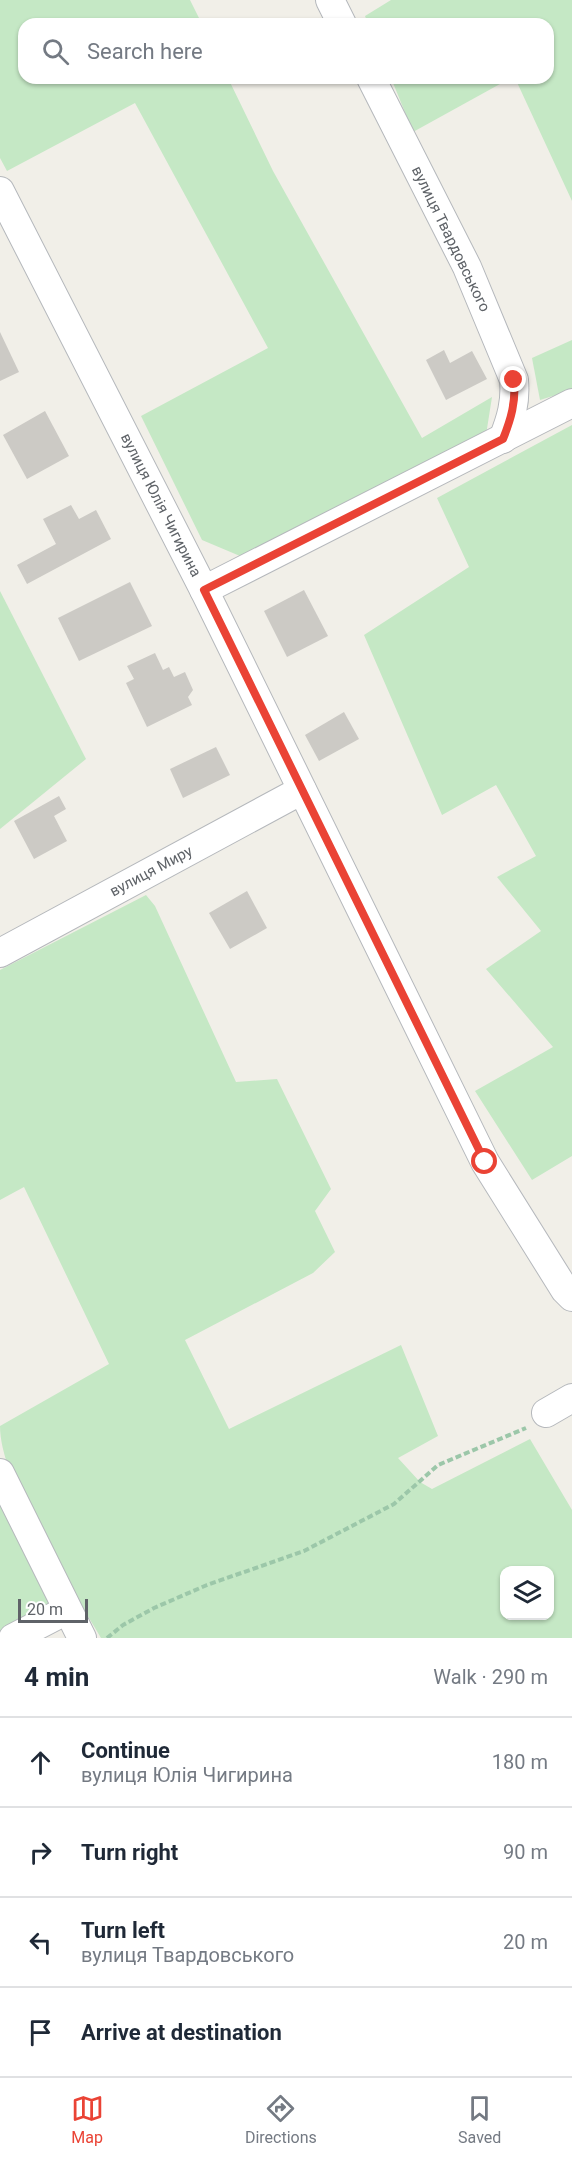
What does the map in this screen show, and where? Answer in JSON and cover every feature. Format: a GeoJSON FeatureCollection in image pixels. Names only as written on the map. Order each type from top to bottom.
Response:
{"type":"FeatureCollection","features":[{"type":"Feature","properties":{"kind":"street"},"geometry":{"type":"LineString","coordinates":[[330,0],[339,18]]}},
{"type":"Feature","properties":{"kind":"street","name":"вулиця Твардовського"},"geometry":{"type":"LineString","coordinates":[[374,84],[467,267],[514,380],[515,398],[512,415],[503,439]]}},
{"type":"Feature","properties":{"kind":"street","name":"вулиця Юлія Чигирина"},"geometry":{"type":"LineString","coordinates":[[0,191],[204,590],[485,1162],[572,1297]]}},
{"type":"Feature","properties":{"kind":"street"},"geometry":{"type":"LineString","coordinates":[[204,590],[572,403]]}},
{"type":"Feature","properties":{"kind":"street","name":"вулиця Миру"},"geometry":{"type":"LineString","coordinates":[[0,953],[302,790]]}},
{"type":"Feature","properties":{"kind":"street"},"geometry":{"type":"LineString","coordinates":[[546,1413],[572,1398]]}},
{"type":"Feature","properties":{"kind":"street"},"geometry":{"type":"LineString","coordinates":[[0,1473],[82,1638]]}},
{"type":"Feature","properties":{"kind":"street"},"geometry":{"type":"LineString","coordinates":[[13,1638],[67,1610]]}},
{"type":"Feature","properties":{"kind":"path"},"geometry":{"type":"LineString","coordinates":[[106,1638],[123,1625],[154,1608],[207,1585],[304,1551],[394,1504],[438,1465],[533,1425],[546,1413]]}},
{"type":"Feature","properties":{"kind":"green space"},"geometry":{"type":"Polygon","coordinates":[[[0,0],[190,0],[199,18],[18,18],[18,84],[231,84],[273,171],[422,438],[492,397],[486,435],[240,556],[202,540],[141,416],[268,348],[135,103],[7,171],[0,158],[0,0]]]}},
{"type":"Feature","properties":{"kind":"green space"},"geometry":{"type":"Polygon","coordinates":[[[391,0],[572,0],[572,201],[518,84],[554,84],[554,18],[366,18],[365,16],[391,0]]]}},
{"type":"Feature","properties":{"kind":"green space"},"geometry":{"type":"Polygon","coordinates":[[[393,84],[500,84],[413,132],[393,84]]]}},
{"type":"Feature","properties":{"kind":"green space"},"geometry":{"type":"Polygon","coordinates":[[[572,340],[572,390],[540,400],[532,358],[572,340]]]}},
{"type":"Feature","properties":{"kind":"green space"},"geometry":{"type":"Polygon","coordinates":[[[572,425],[572,1156],[532,1180],[475,1091],[553,1047],[486,969],[541,931],[497,877],[536,856],[496,785],[442,815],[364,635],[469,567],[437,498],[572,425]]]}},
{"type":"Feature","properties":{"kind":"green space"},"geometry":{"type":"Polygon","coordinates":[[[0,591],[86,759],[0,829],[0,591]]]}},
{"type":"Feature","properties":{"kind":"green space"},"geometry":{"type":"Polygon","coordinates":[[[146,895],[155,906],[236,1082],[277,1079],[331,1189],[315,1211],[335,1252],[313,1273],[185,1340],[229,1429],[401,1345],[438,1436],[398,1458],[420,1482],[432,1489],[530,1439],[572,1510],[572,1638],[101,1638],[39,1534],[24,1504],[3,1449],[0,1426],[109,1364],[24,1187],[0,1200],[0,970],[146,895]]]}},
{"type":"Feature","properties":{"kind":"green space"},"geometry":{"type":"Polygon","coordinates":[[[0,1473],[67,1610],[0,1638],[0,1473]]]}},
{"type":"Feature","properties":{"kind":"building"},"geometry":{"type":"Polygon","coordinates":[[[0,332],[19,372],[0,381],[0,332]]]}},
{"type":"Feature","properties":{"kind":"building"},"geometry":{"type":"Polygon","coordinates":[[[444,350],[450,363],[472,351],[487,379],[446,400],[426,360],[444,350]]]}},
{"type":"Feature","properties":{"kind":"building"},"geometry":{"type":"Polygon","coordinates":[[[45,411],[69,456],[27,479],[3,435],[45,411]]]}},
{"type":"Feature","properties":{"kind":"building"},"geometry":{"type":"Polygon","coordinates":[[[71,505],[79,519],[96,510],[111,539],[27,584],[17,565],[56,544],[43,519],[71,505]]]}},
{"type":"Feature","properties":{"kind":"building"},"geometry":{"type":"Polygon","coordinates":[[[130,582],[152,626],[79,661],[58,618],[130,582]]]}},
{"type":"Feature","properties":{"kind":"building"},"geometry":{"type":"Polygon","coordinates":[[[304,590],[328,636],[287,657],[264,611],[304,590]]]}},
{"type":"Feature","properties":{"kind":"building"},"geometry":{"type":"Polygon","coordinates":[[[155,653],[163,670],[169,667],[174,677],[185,672],[193,690],[188,697],[192,705],[147,727],[126,683],[134,679],[127,666],[155,653]]]}},
{"type":"Feature","properties":{"kind":"building"},"geometry":{"type":"Polygon","coordinates":[[[344,712],[359,739],[319,761],[305,735],[344,712]]]}},
{"type":"Feature","properties":{"kind":"building"},"geometry":{"type":"Polygon","coordinates":[[[216,747],[230,775],[183,798],[170,769],[216,747]]]}},
{"type":"Feature","properties":{"kind":"building"},"geometry":{"type":"Polygon","coordinates":[[[59,796],[66,809],[54,816],[67,841],[34,859],[14,821],[59,796]]]}},
{"type":"Feature","properties":{"kind":"building"},"geometry":{"type":"Polygon","coordinates":[[[247,891],[267,928],[230,949],[209,913],[247,891]]]}},
{"type":"Feature","properties":{"kind":"route"},"geometry":{"type":"LineString","coordinates":[[485,1162],[204,590],[503,439],[512,415],[515,398],[514,380]]}}]}
